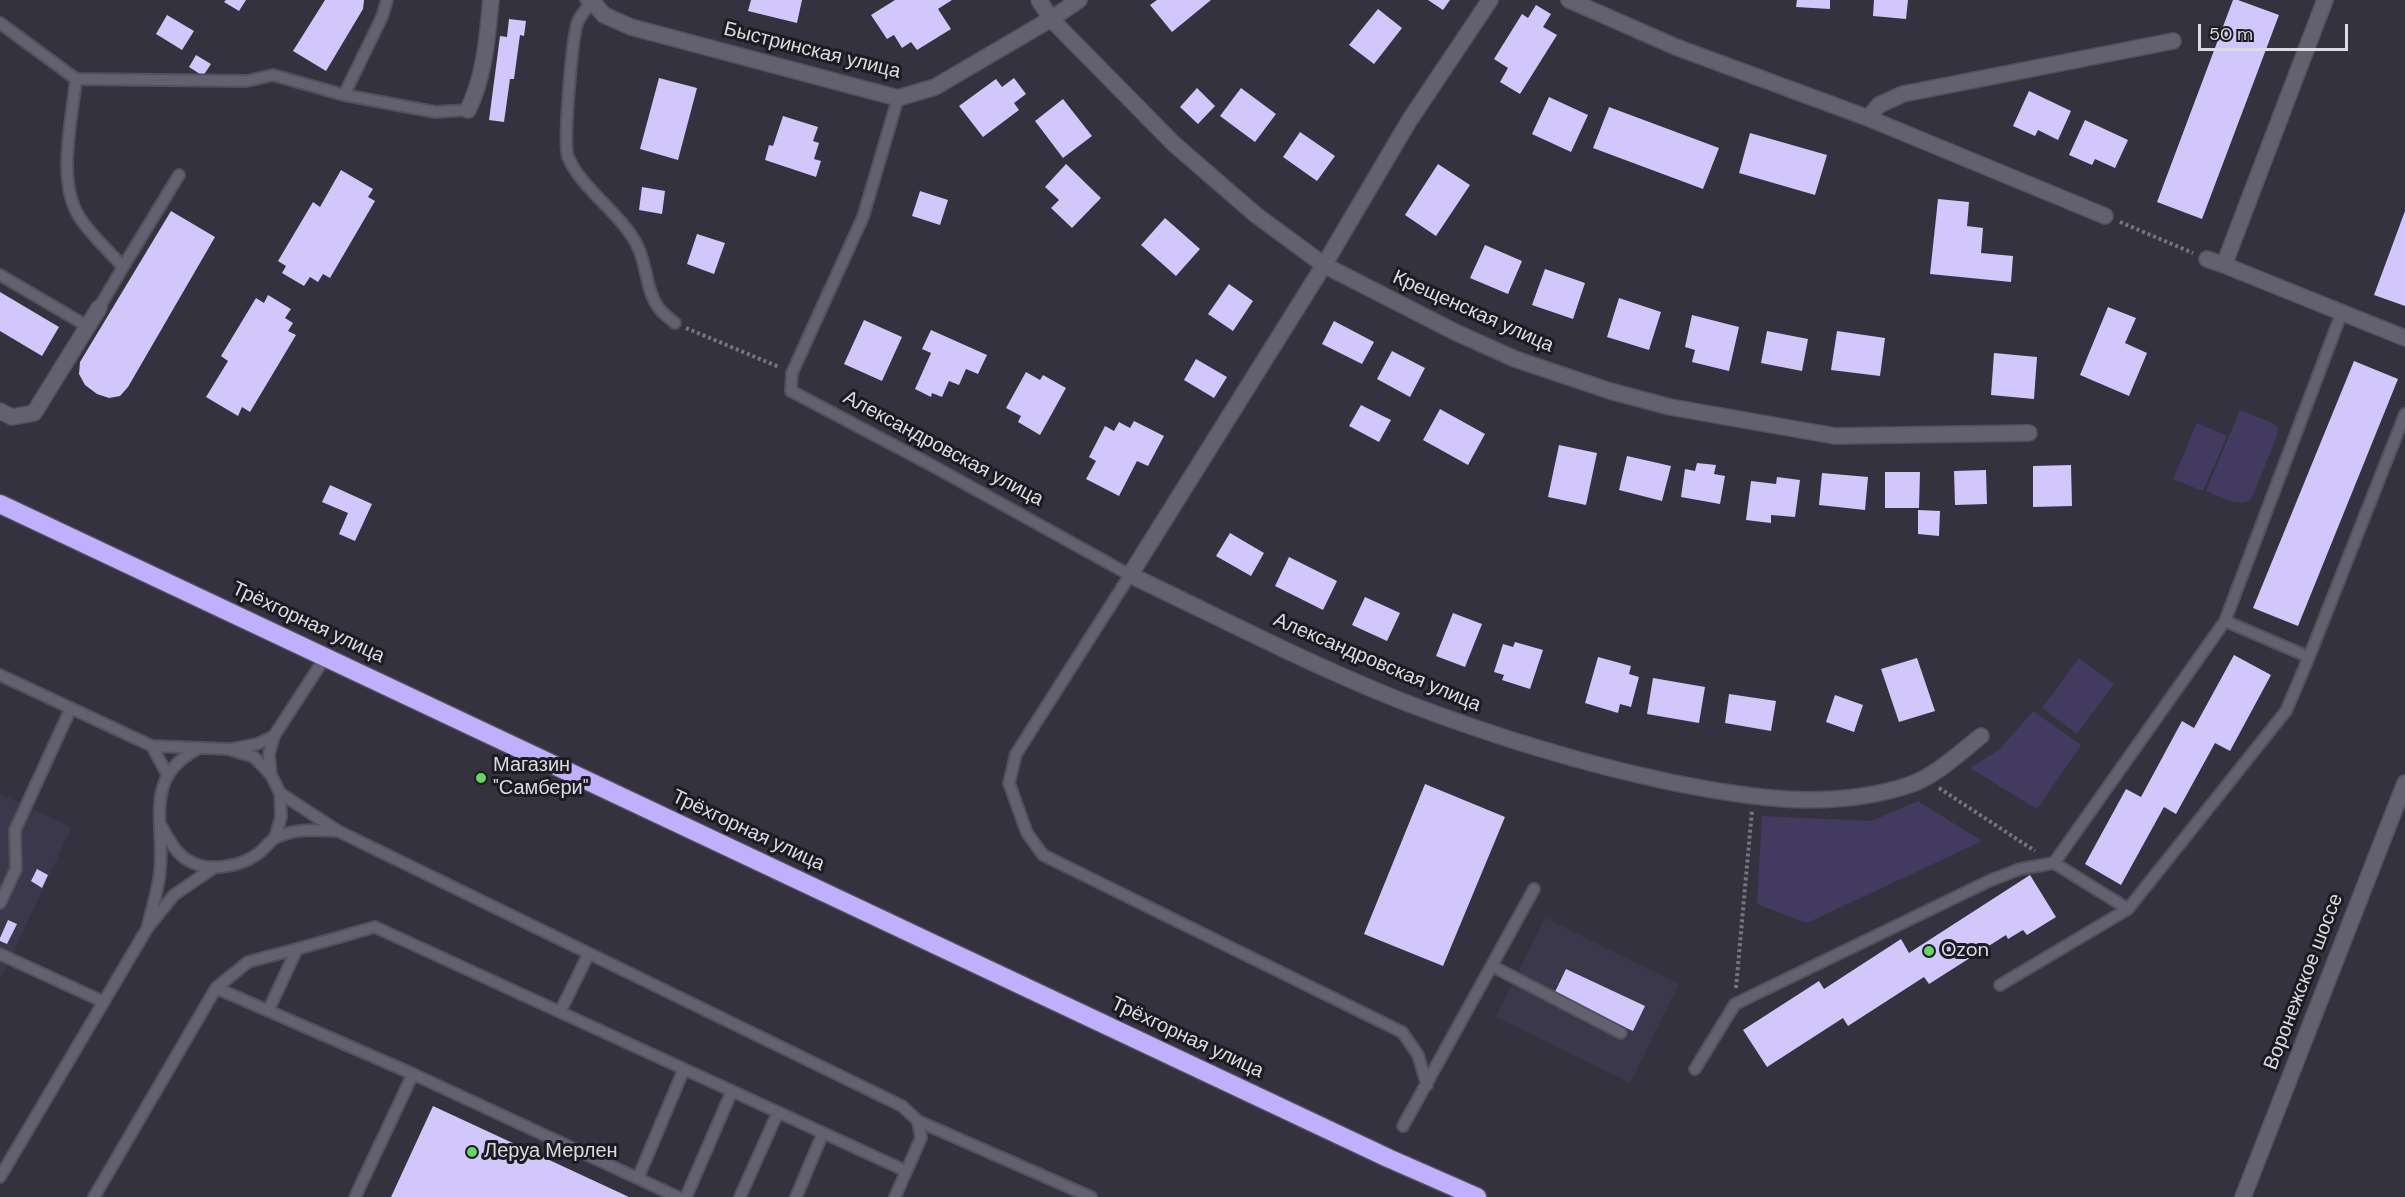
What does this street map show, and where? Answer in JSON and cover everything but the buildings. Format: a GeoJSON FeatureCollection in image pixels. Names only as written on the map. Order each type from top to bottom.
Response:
{"type":"FeatureCollection","features":[{"type":"Feature","properties":{"kind":"highway","name":"Трёхгорная улица"},"geometry":{"type":"LineString","coordinates":[[0,504],[1388,1158],[1477,1197]]}},
{"type":"Feature","properties":{"kind":"street"},"geometry":{"type":"LineString","coordinates":[[468,110],[478,89],[486,50],[491,0]]}},
{"type":"Feature","properties":{"kind":"street","name":"Крещенская улица"},"geometry":{"type":"LineString","coordinates":[[1039,0],[1051,19],[1174,144],[1256,215],[1324,264],[1455,332],[1515,358],[1610,391],[1670,407],[1835,436],[2029,433]]}},
{"type":"Feature","properties":{"kind":"street","name":"Быстринская улица"},"geometry":{"type":"LineString","coordinates":[[589,1],[604,15],[631,27],[898,98],[935,87],[1051,19],[1078,0]]}},
{"type":"Feature","properties":{"kind":"street"},"geometry":{"type":"LineString","coordinates":[[1130,574],[1324,264],[1409,121],[1490,0]]}},
{"type":"Feature","properties":{"kind":"street"},"geometry":{"type":"LineString","coordinates":[[1569,0],[1676,47],[1868,118],[2105,216]]}},
{"type":"Feature","properties":{"kind":"street"},"geometry":{"type":"LineString","coordinates":[[2224,266],[2325,0]]}},
{"type":"Feature","properties":{"kind":"street"},"geometry":{"type":"LineString","coordinates":[[1868,118],[1879,105],[1903,94],[2173,41]]}},
{"type":"Feature","properties":{"kind":"street"},"geometry":{"type":"LineString","coordinates":[[2207,259],[2405,338]]}},
{"type":"Feature","properties":{"kind":"street"},"geometry":{"type":"LineString","coordinates":[[0,411],[12,417],[34,413],[99,308]]}},
{"type":"Feature","properties":{"kind":"street","name":"Александровская улица"},"geometry":{"type":"LineString","coordinates":[[1130,574],[1292,653],[1403,701],[1505,738],[1615,770],[1753,797],[1849,799],[1892,790],[1924,779],[1981,736]]}},
{"type":"Feature","properties":{"kind":"street","name":"Воронежское шоссе"},"geometry":{"type":"LineString","coordinates":[[2243,1197],[2405,783]]}},
{"type":"Feature","properties":{"kind":"lane"},"geometry":{"type":"LineString","coordinates":[[344,95],[382,17],[387,0]]}},
{"type":"Feature","properties":{"kind":"lane"},"geometry":{"type":"LineString","coordinates":[[589,1],[578,21],[574,47],[565,138],[568,157],[629,230],[639,248],[650,290],[658,307],[675,323]]}},
{"type":"Feature","properties":{"kind":"lane"},"geometry":{"type":"LineString","coordinates":[[0,23],[76,80],[248,81],[273,75],[344,95],[435,112],[468,110]]}},
{"type":"Feature","properties":{"kind":"lane"},"geometry":{"type":"LineString","coordinates":[[76,80],[67,167],[72,202],[80,218],[123,267]]}},
{"type":"Feature","properties":{"kind":"lane"},"geometry":{"type":"LineString","coordinates":[[792,373],[863,217],[898,98]]}},
{"type":"Feature","properties":{"kind":"lane"},"geometry":{"type":"LineString","coordinates":[[99,308],[179,175]]}},
{"type":"Feature","properties":{"kind":"lane"},"geometry":{"type":"LineString","coordinates":[[0,275],[87,326]]}},
{"type":"Feature","properties":{"kind":"lane"},"geometry":{"type":"LineString","coordinates":[[2054,863],[2225,621],[2342,312]]}},
{"type":"Feature","properties":{"kind":"lane","name":"Александровская улица"},"geometry":{"type":"LineString","coordinates":[[792,373],[791,391],[1130,574]]}},
{"type":"Feature","properties":{"kind":"lane"},"geometry":{"type":"LineString","coordinates":[[2000,985],[2128,909],[2286,711],[2405,414]]}},
{"type":"Feature","properties":{"kind":"lane"},"geometry":{"type":"LineString","coordinates":[[1130,574],[1016,754],[1010,783],[1027,833],[1043,855],[1402,1032],[1418,1055],[1427,1085]]}},
{"type":"Feature","properties":{"kind":"lane"},"geometry":{"type":"LineString","coordinates":[[2225,621],[2309,657]]}},
{"type":"Feature","properties":{"kind":"lane"},"geometry":{"type":"LineString","coordinates":[[271,775],[269,754],[274,736],[326,656]]}},
{"type":"Feature","properties":{"kind":"lane"},"geometry":{"type":"LineString","coordinates":[[0,675],[152,746],[228,749],[254,757],[271,775],[280,793],[281,817],[275,838]]}},
{"type":"Feature","properties":{"kind":"lane"},"geometry":{"type":"LineString","coordinates":[[0,903],[16,869],[15,830],[71,708]]}},
{"type":"Feature","properties":{"kind":"lane"},"geometry":{"type":"LineString","coordinates":[[228,749],[257,744],[274,736]]}},
{"type":"Feature","properties":{"kind":"lane"},"geometry":{"type":"LineString","coordinates":[[152,746],[168,776]]}},
{"type":"Feature","properties":{"kind":"lane"},"geometry":{"type":"LineString","coordinates":[[148,927],[160,871],[159,799],[168,776],[180,758],[201,747]]}},
{"type":"Feature","properties":{"kind":"lane"},"geometry":{"type":"LineString","coordinates":[[280,793],[338,831],[588,955],[902,1106],[918,1121],[1091,1197]]}},
{"type":"Feature","properties":{"kind":"lane"},"geometry":{"type":"LineString","coordinates":[[160,824],[172,846],[190,862],[215,867],[239,864],[257,855],[275,838],[301,829],[338,831]]}},
{"type":"Feature","properties":{"kind":"lane"},"geometry":{"type":"LineString","coordinates":[[1695,1069],[1735,1004],[1991,880],[2020,869],[2054,863],[2128,909]]}},
{"type":"Feature","properties":{"kind":"lane"},"geometry":{"type":"LineString","coordinates":[[0,1177],[148,927],[174,895],[215,867]]}},
{"type":"Feature","properties":{"kind":"lane"},"geometry":{"type":"LineString","coordinates":[[1403,1126],[1534,889]]}},
{"type":"Feature","properties":{"kind":"lane"},"geometry":{"type":"LineString","coordinates":[[94,1197],[216,988],[248,962],[375,927],[906,1172]]}},
{"type":"Feature","properties":{"kind":"lane"},"geometry":{"type":"LineString","coordinates":[[268,1011],[297,949]]}},
{"type":"Feature","properties":{"kind":"lane"},"geometry":{"type":"LineString","coordinates":[[0,954],[104,1002]]}},
{"type":"Feature","properties":{"kind":"lane"},"geometry":{"type":"LineString","coordinates":[[560,1012],[588,955]]}},
{"type":"Feature","properties":{"kind":"lane"},"geometry":{"type":"LineString","coordinates":[[1492,966],[1621,1033]]}},
{"type":"Feature","properties":{"kind":"lane"},"geometry":{"type":"LineString","coordinates":[[216,988],[413,1074],[678,1197]]}},
{"type":"Feature","properties":{"kind":"lane"},"geometry":{"type":"LineString","coordinates":[[638,1178],[684,1069]]}},
{"type":"Feature","properties":{"kind":"lane"},"geometry":{"type":"LineString","coordinates":[[355,1197],[413,1074]]}},
{"type":"Feature","properties":{"kind":"lane"},"geometry":{"type":"LineString","coordinates":[[686,1197],[732,1091]]}},
{"type":"Feature","properties":{"kind":"lane"},"geometry":{"type":"LineString","coordinates":[[740,1197],[778,1112]]}},
{"type":"Feature","properties":{"kind":"lane"},"geometry":{"type":"LineString","coordinates":[[895,1197],[921,1138],[918,1121]]}},
{"type":"Feature","properties":{"kind":"lane"},"geometry":{"type":"LineString","coordinates":[[796,1197],[822,1133]]}},
{"type":"Feature","properties":{"kind":"path"},"geometry":{"type":"LineString","coordinates":[[2105,216],[2207,259]]}},
{"type":"Feature","properties":{"kind":"path"},"geometry":{"type":"LineString","coordinates":[[675,323],[792,373]]}},
{"type":"Feature","properties":{"kind":"path"},"geometry":{"type":"LineString","coordinates":[[1924,779],[2054,863]]}},
{"type":"Feature","properties":{"kind":"path"},"geometry":{"type":"LineString","coordinates":[[1735,1004],[1753,797]]}},
{"type":"Feature","properties":{"kind":"shaded area"},"geometry":{"type":"Polygon","coordinates":[[[2240,410],[2273,423],[2278,428],[2251,500],[2245,502],[2228,500],[2206,491],[2240,410]]]}},
{"type":"Feature","properties":{"kind":"shaded area"},"geometry":{"type":"Polygon","coordinates":[[[2197,423],[2227,436],[2203,491],[2173,479],[2197,423]]]}},
{"type":"Feature","properties":{"kind":"shaded area"},"geometry":{"type":"Polygon","coordinates":[[[2079,658],[2114,684],[2077,734],[2042,708],[2079,658]]]}},
{"type":"Feature","properties":{"kind":"shaded area"},"geometry":{"type":"Polygon","coordinates":[[[2033,711],[2081,745],[2037,809],[1970,768],[2000,749],[2033,711]]]}},
{"type":"Feature","properties":{"kind":"shaded area"},"geometry":{"type":"Polygon","coordinates":[[[0,794],[72,827],[0,980],[0,794]]]}},
{"type":"Feature","properties":{"kind":"shaded area"},"geometry":{"type":"Polygon","coordinates":[[[1918,801],[1982,841],[1807,923],[1757,904],[1762,816],[1872,821],[1918,801]]]}},
{"type":"Feature","properties":{"kind":"shaded area"},"geometry":{"type":"Polygon","coordinates":[[[1545,918],[1679,984],[1630,1083],[1496,1017],[1545,918]]]}},
{"type":"Feature","properties":{"kind":"place","name":"Магазин \"Самбери\""},"geometry":{"type":"Point","coordinates":[481,778]}},
{"type":"Feature","properties":{"kind":"place","name":"Ozon"},"geometry":{"type":"Point","coordinates":[1929,951]}},
{"type":"Feature","properties":{"kind":"place","name":"Леруа Мерлен"},"geometry":{"type":"Point","coordinates":[472,1152]}}]}
